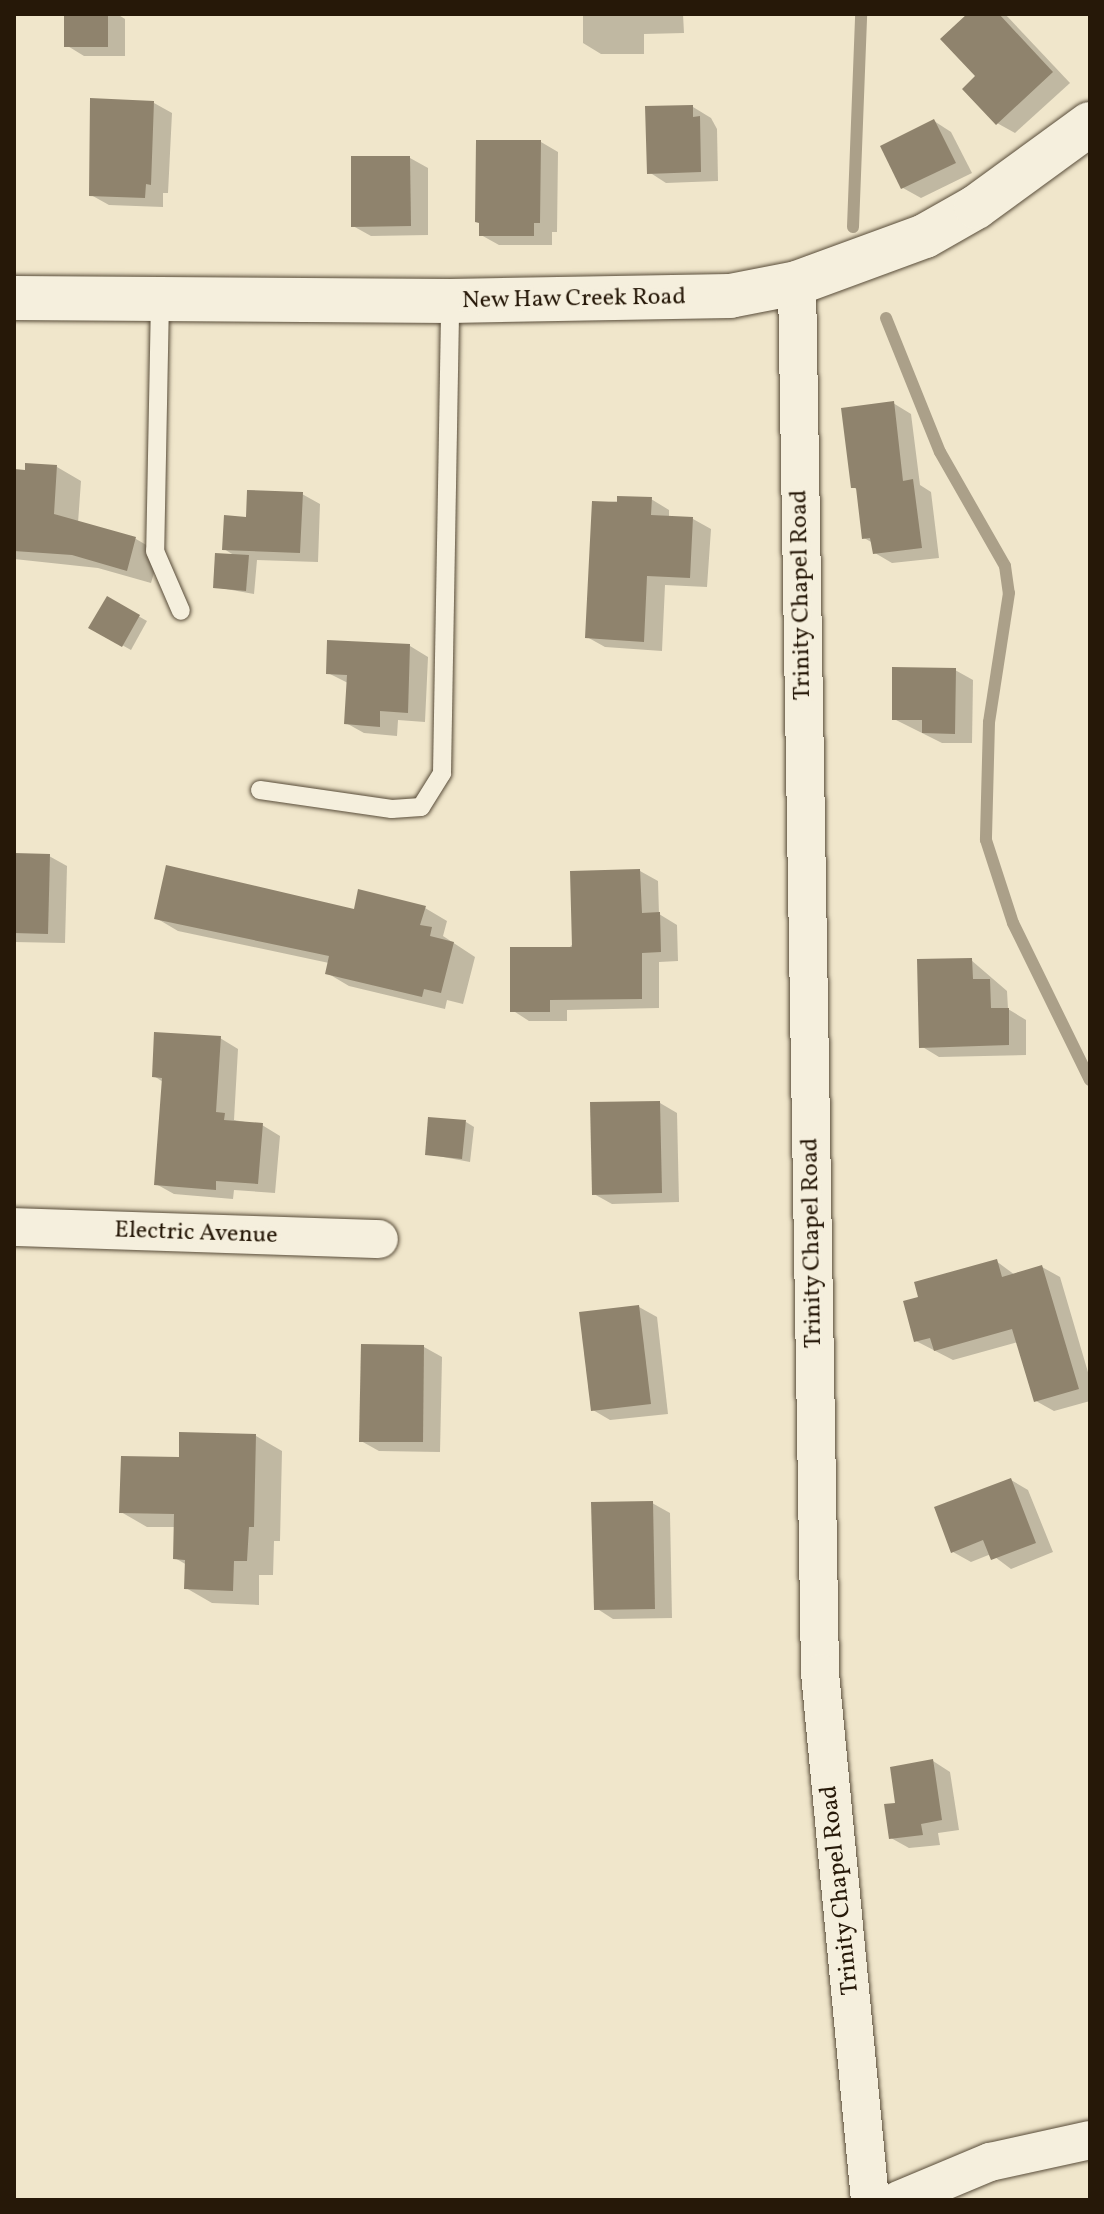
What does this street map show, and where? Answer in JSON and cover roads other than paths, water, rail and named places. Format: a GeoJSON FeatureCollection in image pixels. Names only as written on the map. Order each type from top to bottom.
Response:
{"type":"FeatureCollection","features":[{"type":"Feature","properties":{"kind":"street","name":"New Haw Creek Road"},"geometry":{"type":"LineString","coordinates":[[14,298],[678,301],[797,283],[925,236],[976,207],[1090,124]]}},
{"type":"Feature","properties":{"kind":"street","name":"Trinity Chapel Road"},"geometry":{"type":"LineString","coordinates":[[797,283],[820,1673],[870,2200]]}},
{"type":"Feature","properties":{"kind":"street","name":"Electric Avenue"},"geometry":{"type":"LineString","coordinates":[[14,1227],[379,1239]]}},
{"type":"Feature","properties":{"kind":"street"},"geometry":{"type":"LineString","coordinates":[[899,2200],[990,2162],[1090,2140]]}},
{"type":"Feature","properties":{"kind":"lane"},"geometry":{"type":"LineString","coordinates":[[160,300],[155,551],[181,611]]}},
{"type":"Feature","properties":{"kind":"lane"},"geometry":{"type":"LineString","coordinates":[[260,790],[392,809],[421,807],[442,773],[450,301]]}},
{"type":"Feature","properties":{"kind":"waterway"},"geometry":{"type":"LineString","coordinates":[[853,227],[861,14]]}},
{"type":"Feature","properties":{"kind":"waterway"},"geometry":{"type":"LineString","coordinates":[[886,318],[940,452],[1005,566],[1009,593],[989,722],[986,840],[1013,923],[1090,1080]]}}]}
